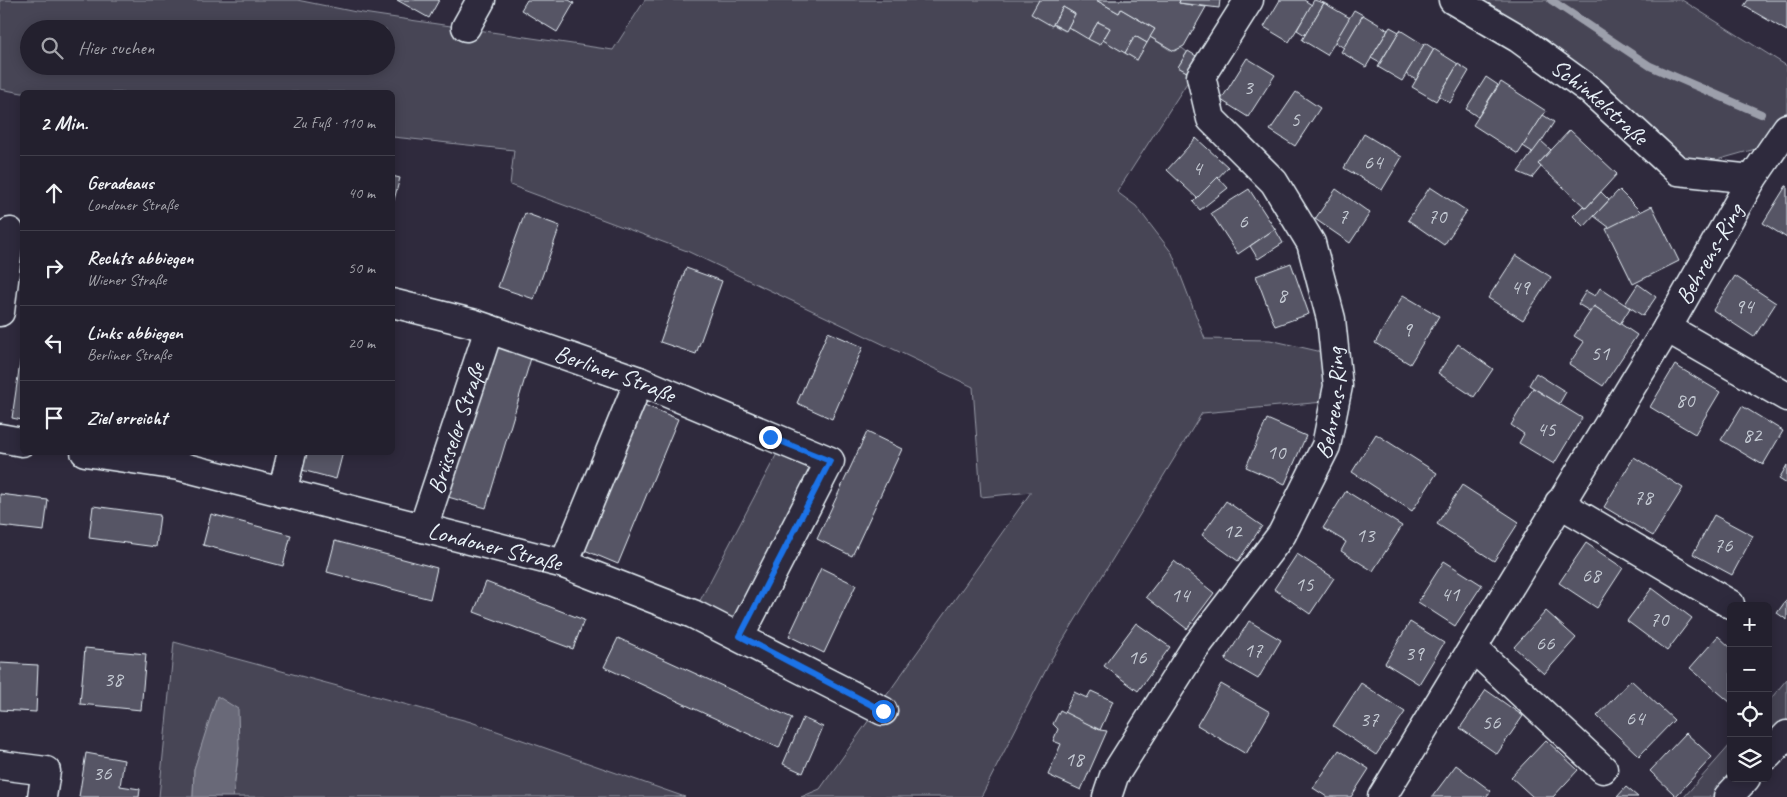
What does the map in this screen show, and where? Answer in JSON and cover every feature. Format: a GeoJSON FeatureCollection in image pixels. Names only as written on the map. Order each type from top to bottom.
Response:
{"type":"FeatureCollection","features":[{"type":"Feature","properties":{"kind":"street"},"geometry":{"type":"LineString","coordinates":[[466,27],[481,0]]}},
{"type":"Feature","properties":{"kind":"street","name":"Behrens-Ring"},"geometry":{"type":"LineString","coordinates":[[1107,797],[1114,776],[1195,648],[1282,534],[1326,446],[1338,386],[1332,319],[1311,243],[1274,182],[1211,118],[1200,76],[1249,0]]}},
{"type":"Feature","properties":{"kind":"street","name":"Schinkelstraße"},"geometry":{"type":"LineString","coordinates":[[1453,0],[1518,38],[1591,91],[1678,171],[1752,179]]}},
{"type":"Feature","properties":{"kind":"street","name":"Behrens-Ring"},"geometry":{"type":"LineString","coordinates":[[1382,797],[1667,328],[1752,179],[1778,159],[1787,128]]}},
{"type":"Feature","properties":{"kind":"street"},"geometry":{"type":"LineString","coordinates":[[0,312],[11,233]]}},
{"type":"Feature","properties":{"kind":"street","name":"Berliner Straße"},"geometry":{"type":"LineString","coordinates":[[395,304],[489,328],[639,381],[830,461],[740,636]]}},
{"type":"Feature","properties":{"kind":"street","name":"Brüsseler Straße"},"geometry":{"type":"LineString","coordinates":[[423,528],[489,328]]}},
{"type":"Feature","properties":{"kind":"street","name":"Behrens-Ring"},"geometry":{"type":"LineString","coordinates":[[1667,328],[1787,397]]}},
{"type":"Feature","properties":{"kind":"street"},"geometry":{"type":"LineString","coordinates":[[564,564],[639,381]]}},
{"type":"Feature","properties":{"kind":"street"},"geometry":{"type":"LineString","coordinates":[[0,438],[20,442]]}},
{"type":"Feature","properties":{"kind":"street","name":"Londoner Straße"},"geometry":{"type":"LineString","coordinates":[[116,455],[137,457],[179,466],[564,564],[693,614],[740,636],[883,711]]}},
{"type":"Feature","properties":{"kind":"street"},"geometry":{"type":"LineString","coordinates":[[282,492],[291,455]]}},
{"type":"Feature","properties":{"kind":"street"},"geometry":{"type":"LineString","coordinates":[[1559,503],[1727,602]]}},
{"type":"Feature","properties":{"kind":"street"},"geometry":{"type":"LineString","coordinates":[[1474,648],[1603,770]]}},
{"type":"Feature","properties":{"kind":"street"},"geometry":{"type":"LineString","coordinates":[[1772,751],[1787,735]]}},
{"type":"Feature","properties":{"kind":"street"},"geometry":{"type":"LineString","coordinates":[[0,766],[46,770],[42,797]]}},
{"type":"Feature","properties":{"kind":"street"},"geometry":{"type":"LineString","coordinates":[[1728,797],[1742,782]]}},
{"type":"Feature","properties":{"kind":"shaded area"},"geometry":{"type":"Polygon","coordinates":[[[0,0],[297,0],[356,12],[613,50],[645,0],[1039,0],[1032,14],[1065,31],[1068,27],[1100,45],[1103,40],[1137,60],[1150,37],[1170,50],[1182,48],[1187,52],[1178,67],[1192,75],[1117,192],[1136,206],[1172,253],[1205,339],[1270,340],[1335,355],[1335,401],[1202,413],[1052,658],[981,797],[801,797],[820,789],[1031,492],[981,497],[973,387],[687,251],[510,185],[514,150],[395,137],[395,90],[20,90],[20,93],[0,89],[0,0]]]}},
{"type":"Feature","properties":{"kind":"shaded area"},"geometry":{"type":"Polygon","coordinates":[[[1453,0],[1682,0],[1787,66],[1787,123],[1773,144],[1678,171],[1453,0]]]}},
{"type":"Feature","properties":{"kind":"shaded area"},"geometry":{"type":"Polygon","coordinates":[[[783,442],[830,461],[740,636],[693,614],[783,442]]]}},
{"type":"Feature","properties":{"kind":"shaded area"},"geometry":{"type":"Polygon","coordinates":[[[174,642],[471,722],[685,797],[233,797],[239,748],[218,697],[194,769],[193,797],[159,797],[174,642]]]}},
{"type":"Feature","properties":{"kind":"shaded area"},"geometry":{"type":"Polygon","coordinates":[[[1787,679],[1787,735],[1772,751],[1772,737],[1772,697],[1787,679]]]}},
{"type":"Feature","properties":{"kind":"shaded area"},"geometry":{"type":"Polygon","coordinates":[[[1727,749],[1728,797],[1684,797],[1727,749]]]}},
{"type":"Feature","properties":{"kind":"water"},"geometry":{"type":"Polygon","coordinates":[[[217,696],[238,709],[239,748],[233,797],[193,797],[194,769],[217,696]]]}},
{"type":"Feature","properties":{"kind":"building"},"geometry":{"type":"Polygon","coordinates":[[[397,0],[439,0],[429,18],[397,0]]]}},
{"type":"Feature","properties":{"kind":"building"},"geometry":{"type":"Polygon","coordinates":[[[527,0],[569,0],[574,3],[557,32],[521,10],[527,0]]]}},
{"type":"Feature","properties":{"kind":"building"},"geometry":{"type":"Polygon","coordinates":[[[1039,0],[1096,0],[1119,13],[1121,9],[1155,29],[1147,43],[1135,36],[1125,53],[1103,40],[1110,28],[1098,22],[1088,39],[1068,27],[1075,14],[1063,7],[1052,26],[1031,14],[1039,0]]]}},
{"type":"Feature","properties":{"kind":"building"},"geometry":{"type":"Polygon","coordinates":[[[1096,0],[1180,0],[1179,3],[1206,7],[1184,46],[1174,51],[1150,37],[1155,29],[1121,9],[1119,13],[1096,0]]]}},
{"type":"Feature","properties":{"kind":"building"},"geometry":{"type":"Polygon","coordinates":[[[1180,0],[1220,0],[1219,8],[1179,3],[1180,0]]]}},
{"type":"Feature","properties":{"kind":"building"},"geometry":{"type":"Polygon","coordinates":[[[1280,0],[1304,0],[1312,5],[1289,42],[1264,27],[1280,0]]]}},
{"type":"Feature","properties":{"kind":"building"},"geometry":{"type":"Polygon","coordinates":[[[1314,0],[1324,3],[1305,35],[1297,30],[1314,0]]]}},
{"type":"Feature","properties":{"kind":"building"},"geometry":{"type":"Polygon","coordinates":[[[1748,0],[1787,0],[1787,31],[1744,6],[1748,0]]]}},
{"type":"Feature","properties":{"kind":"building"},"geometry":{"type":"Polygon","coordinates":[[[1324,3],[1350,18],[1327,55],[1302,40],[1324,3]]]}},
{"type":"Feature","properties":{"kind":"building"},"geometry":{"type":"Polygon","coordinates":[[[1063,7],[1075,14],[1066,31],[1053,24],[1063,7]]]}},
{"type":"Feature","properties":{"kind":"building"},"geometry":{"type":"Polygon","coordinates":[[[1354,10],[1363,15],[1344,48],[1335,42],[1354,10]]]}},
{"type":"Feature","properties":{"kind":"building"},"geometry":{"type":"Polygon","coordinates":[[[1363,15],[1388,30],[1366,67],[1341,52],[1363,15]]]}},
{"type":"Feature","properties":{"kind":"building"},"geometry":{"type":"Polygon","coordinates":[[[1098,22],[1110,28],[1100,45],[1088,39],[1098,22]]]}},
{"type":"Feature","properties":{"kind":"building"},"geometry":{"type":"Polygon","coordinates":[[[1390,27],[1399,32],[1380,63],[1371,58],[1390,27]]]}},
{"type":"Feature","properties":{"kind":"building"},"geometry":{"type":"Polygon","coordinates":[[[1400,30],[1424,45],[1402,81],[1378,67],[1400,30]]]}},
{"type":"Feature","properties":{"kind":"building"},"geometry":{"type":"Polygon","coordinates":[[[1135,36],[1147,43],[1137,60],[1125,53],[1135,36]]]}},
{"type":"Feature","properties":{"kind":"building"},"geometry":{"type":"Polygon","coordinates":[[[1425,43],[1434,49],[1416,80],[1406,74],[1425,43]]]}},
{"type":"Feature","properties":{"kind":"building"},"geometry":{"type":"Polygon","coordinates":[[[1434,49],[1458,64],[1436,101],[1412,87],[1434,49]]]}},
{"type":"Feature","properties":{"kind":"building"},"geometry":{"type":"Polygon","coordinates":[[[1188,51],[1201,59],[1192,75],[1178,67],[1188,51]]]}},
{"type":"Feature","properties":{"kind":"building"},"geometry":{"type":"Polygon","coordinates":[[[1247,58],[1275,75],[1248,117],[1221,100],[1247,58]]]}},
{"type":"Feature","properties":{"kind":"building"},"geometry":{"type":"Polygon","coordinates":[[[1458,64],[1469,71],[1450,103],[1439,96],[1458,64]]]}},
{"type":"Feature","properties":{"kind":"building"},"geometry":{"type":"Polygon","coordinates":[[[1486,77],[1498,85],[1478,117],[1466,109],[1486,77]]]}},
{"type":"Feature","properties":{"kind":"building"},"geometry":{"type":"Polygon","coordinates":[[[1501,82],[1546,111],[1518,154],[1473,125],[1501,82]]]}},
{"type":"Feature","properties":{"kind":"building"},"geometry":{"type":"Polygon","coordinates":[[[1296,92],[1320,108],[1295,146],[1270,130],[1296,92]]]}},
{"type":"Feature","properties":{"kind":"building"},"geometry":{"type":"Polygon","coordinates":[[[1543,115],[1554,122],[1534,153],[1523,146],[1543,115]]]}},
{"type":"Feature","properties":{"kind":"building"},"geometry":{"type":"Polygon","coordinates":[[[1570,130],[1617,174],[1586,208],[1538,164],[1570,130]]]}},
{"type":"Feature","properties":{"kind":"building"},"geometry":{"type":"Polygon","coordinates":[[[1364,134],[1402,157],[1382,190],[1344,168],[1364,134]]]}},
{"type":"Feature","properties":{"kind":"building"},"geometry":{"type":"Polygon","coordinates":[[[1196,138],[1228,167],[1198,199],[1167,170],[1196,138]]]}},
{"type":"Feature","properties":{"kind":"building"},"geometry":{"type":"Polygon","coordinates":[[[1541,141],[1551,150],[1538,164],[1541,167],[1532,178],[1518,172],[1541,141]]]}},
{"type":"Feature","properties":{"kind":"building"},"geometry":{"type":"Polygon","coordinates":[[[395,177],[400,178],[395,196],[395,177]]]}},
{"type":"Feature","properties":{"kind":"building"},"geometry":{"type":"Polygon","coordinates":[[[1218,177],[1228,188],[1200,210],[1193,202],[1218,177]]]}},
{"type":"Feature","properties":{"kind":"building"},"geometry":{"type":"Polygon","coordinates":[[[1787,186],[1787,238],[1763,223],[1787,186]]]}},
{"type":"Feature","properties":{"kind":"building"},"geometry":{"type":"Polygon","coordinates":[[[1430,187],[1467,211],[1444,245],[1408,220],[1430,187]]]}},
{"type":"Feature","properties":{"kind":"building"},"geometry":{"type":"Polygon","coordinates":[[[1249,189],[1275,229],[1238,254],[1211,213],[1249,189]]]}},
{"type":"Feature","properties":{"kind":"building"},"geometry":{"type":"Polygon","coordinates":[[[1336,189],[1370,213],[1350,243],[1315,219],[1336,189]]]}},
{"type":"Feature","properties":{"kind":"building"},"geometry":{"type":"Polygon","coordinates":[[[1619,190],[1641,212],[1610,228],[1594,216],[1619,190]]]}},
{"type":"Feature","properties":{"kind":"building"},"geometry":{"type":"Polygon","coordinates":[[[1601,192],[1609,200],[1584,227],[1573,216],[1583,206],[1586,208],[1601,192]]]}},
{"type":"Feature","properties":{"kind":"building"},"geometry":{"type":"Polygon","coordinates":[[[1652,206],[1679,261],[1633,284],[1606,229],[1652,206]]]}},
{"type":"Feature","properties":{"kind":"building"},"geometry":{"type":"Polygon","coordinates":[[[525,213],[560,226],[534,299],[498,287],[525,213]]]}},
{"type":"Feature","properties":{"kind":"building"},"geometry":{"type":"Polygon","coordinates":[[[1275,229],[1283,243],[1258,259],[1250,246],[1275,229]]]}},
{"type":"Feature","properties":{"kind":"building"},"geometry":{"type":"Polygon","coordinates":[[[1516,255],[1551,277],[1523,320],[1488,298],[1516,255]]]}},
{"type":"Feature","properties":{"kind":"building"},"geometry":{"type":"Polygon","coordinates":[[[1291,263],[1309,314],[1275,326],[1256,276],[1291,263]]]}},
{"type":"Feature","properties":{"kind":"building"},"geometry":{"type":"Polygon","coordinates":[[[686,268],[722,281],[696,354],[660,342],[686,268]]]}},
{"type":"Feature","properties":{"kind":"building"},"geometry":{"type":"Polygon","coordinates":[[[1735,276],[1776,303],[1754,337],[1713,310],[1735,276]]]}},
{"type":"Feature","properties":{"kind":"building"},"geometry":{"type":"Polygon","coordinates":[[[1638,284],[1656,297],[1643,316],[1625,304],[1638,284]]]}},
{"type":"Feature","properties":{"kind":"building"},"geometry":{"type":"Polygon","coordinates":[[[1600,288],[1630,308],[1620,324],[1594,306],[1591,312],[1578,304],[1586,291],[1595,296],[1600,288]]]}},
{"type":"Feature","properties":{"kind":"building"},"geometry":{"type":"Polygon","coordinates":[[[1403,295],[1439,316],[1410,364],[1375,343],[1403,295]]]}},
{"type":"Feature","properties":{"kind":"building"},"geometry":{"type":"Polygon","coordinates":[[[1594,306],[1637,335],[1603,386],[1569,364],[1584,342],[1574,336],[1594,306]]]}},
{"type":"Feature","properties":{"kind":"building"},"geometry":{"type":"Polygon","coordinates":[[[828,332],[863,347],[832,419],[797,403],[828,332]]]}},
{"type":"Feature","properties":{"kind":"building"},"geometry":{"type":"Polygon","coordinates":[[[1458,344],[1493,369],[1474,397],[1438,373],[1458,344]]]}},
{"type":"Feature","properties":{"kind":"building"},"geometry":{"type":"Polygon","coordinates":[[[494,346],[531,358],[486,508],[448,497],[494,346]]]}},
{"type":"Feature","properties":{"kind":"building"},"geometry":{"type":"Polygon","coordinates":[[[20,363],[20,420],[12,418],[20,363]]]}},
{"type":"Feature","properties":{"kind":"building"},"geometry":{"type":"Polygon","coordinates":[[[1675,365],[1720,392],[1695,434],[1650,407],[1675,365]]]}},
{"type":"Feature","properties":{"kind":"building"},"geometry":{"type":"Polygon","coordinates":[[[1536,373],[1566,392],[1559,404],[1529,385],[1536,373]]]}},
{"type":"Feature","properties":{"kind":"building"},"geometry":{"type":"Polygon","coordinates":[[[1533,388],[1582,418],[1554,464],[1519,443],[1524,434],[1511,425],[1533,388]]]}},
{"type":"Feature","properties":{"kind":"building"},"geometry":{"type":"Polygon","coordinates":[[[642,404],[678,419],[618,564],[582,549],[642,404]]]}},
{"type":"Feature","properties":{"kind":"building"},"geometry":{"type":"Polygon","coordinates":[[[1742,406],[1783,431],[1763,465],[1721,440],[1742,406]]]}},
{"type":"Feature","properties":{"kind":"building"},"geometry":{"type":"Polygon","coordinates":[[[1267,419],[1306,436],[1285,484],[1246,467],[1267,419]]]}},
{"type":"Feature","properties":{"kind":"building"},"geometry":{"type":"Polygon","coordinates":[[[867,432],[902,449],[852,556],[817,539],[867,432]]]}},
{"type":"Feature","properties":{"kind":"building"},"geometry":{"type":"Polygon","coordinates":[[[1376,434],[1437,473],[1412,511],[1352,472],[1376,434]]]}},
{"type":"Feature","properties":{"kind":"building"},"geometry":{"type":"Polygon","coordinates":[[[301,455],[342,455],[336,479],[298,469],[301,455]]]}},
{"type":"Feature","properties":{"kind":"building"},"geometry":{"type":"Polygon","coordinates":[[[1634,457],[1683,488],[1653,536],[1604,507],[1634,457]]]}},
{"type":"Feature","properties":{"kind":"building"},"geometry":{"type":"Polygon","coordinates":[[[1787,465],[1787,484],[1779,479],[1787,465]]]}},
{"type":"Feature","properties":{"kind":"building"},"geometry":{"type":"Polygon","coordinates":[[[1462,485],[1519,522],[1494,561],[1437,524],[1462,485]]]}},
{"type":"Feature","properties":{"kind":"building"},"geometry":{"type":"Polygon","coordinates":[[[1346,491],[1402,526],[1373,571],[1341,551],[1346,542],[1323,528],[1346,491]]]}},
{"type":"Feature","properties":{"kind":"building"},"geometry":{"type":"Polygon","coordinates":[[[0,494],[48,500],[44,531],[0,526],[0,494]]]}},
{"type":"Feature","properties":{"kind":"building"},"geometry":{"type":"Polygon","coordinates":[[[1226,501],[1262,526],[1238,561],[1202,535],[1226,501]]]}},
{"type":"Feature","properties":{"kind":"building"},"geometry":{"type":"Polygon","coordinates":[[[93,506],[160,515],[156,547],[89,538],[93,506]]]}},
{"type":"Feature","properties":{"kind":"building"},"geometry":{"type":"Polygon","coordinates":[[[211,514],[291,535],[283,566],[203,545],[211,514]]]}},
{"type":"Feature","properties":{"kind":"building"},"geometry":{"type":"Polygon","coordinates":[[[1714,515],[1753,536],[1732,575],[1693,554],[1714,515]]]}},
{"type":"Feature","properties":{"kind":"building"},"geometry":{"type":"Polygon","coordinates":[[[335,541],[437,568],[430,599],[327,572],[335,541]]]}},
{"type":"Feature","properties":{"kind":"building"},"geometry":{"type":"Polygon","coordinates":[[[1586,543],[1623,568],[1597,608],[1559,583],[1586,543]]]}},
{"type":"Feature","properties":{"kind":"building"},"geometry":{"type":"Polygon","coordinates":[[[1297,554],[1334,578],[1310,614],[1274,589],[1297,554]]]}},
{"type":"Feature","properties":{"kind":"building"},"geometry":{"type":"Polygon","coordinates":[[[1174,561],[1214,593],[1187,629],[1146,597],[1174,561]]]}},
{"type":"Feature","properties":{"kind":"building"},"geometry":{"type":"Polygon","coordinates":[[[1444,561],[1482,585],[1455,626],[1418,602],[1444,561]]]}},
{"type":"Feature","properties":{"kind":"building"},"geometry":{"type":"Polygon","coordinates":[[[821,568],[856,585],[824,653],[789,636],[821,568]]]}},
{"type":"Feature","properties":{"kind":"building"},"geometry":{"type":"Polygon","coordinates":[[[486,582],[584,620],[573,649],[474,612],[486,582]]]}},
{"type":"Feature","properties":{"kind":"building"},"geometry":{"type":"Polygon","coordinates":[[[1652,588],[1692,618],[1667,651],[1627,621],[1652,588]]]}},
{"type":"Feature","properties":{"kind":"building"},"geometry":{"type":"Polygon","coordinates":[[[1787,599],[1787,620],[1777,613],[1787,599]]]}},
{"type":"Feature","properties":{"kind":"building"},"geometry":{"type":"Polygon","coordinates":[[[1546,611],[1576,638],[1544,674],[1514,647],[1546,611]]]}},
{"type":"Feature","properties":{"kind":"building"},"geometry":{"type":"Polygon","coordinates":[[[1249,621],[1281,640],[1258,679],[1225,660],[1249,621]]]}},
{"type":"Feature","properties":{"kind":"building"},"geometry":{"type":"Polygon","coordinates":[[[1410,622],[1444,643],[1419,684],[1385,663],[1410,622]]]}},
{"type":"Feature","properties":{"kind":"building"},"geometry":{"type":"Polygon","coordinates":[[[1136,623],[1170,647],[1138,691],[1104,666],[1136,623]]]}},
{"type":"Feature","properties":{"kind":"building"},"geometry":{"type":"Polygon","coordinates":[[[1718,636],[1727,644],[1727,700],[1690,668],[1718,636]]]}},
{"type":"Feature","properties":{"kind":"building"},"geometry":{"type":"Polygon","coordinates":[[[618,638],[792,718],[779,748],[604,667],[618,638]]]}},
{"type":"Feature","properties":{"kind":"building"},"geometry":{"type":"Polygon","coordinates":[[[85,648],[146,654],[141,710],[80,704],[85,648]]]}},
{"type":"Feature","properties":{"kind":"building"},"geometry":{"type":"Polygon","coordinates":[[[0,663],[38,665],[36,712],[0,710],[0,663]]]}},
{"type":"Feature","properties":{"kind":"building"},"geometry":{"type":"Polygon","coordinates":[[[1631,680],[1674,720],[1639,756],[1597,716],[1631,680]]]}},
{"type":"Feature","properties":{"kind":"building"},"geometry":{"type":"Polygon","coordinates":[[[1361,683],[1405,712],[1376,755],[1333,726],[1361,683]]]}},
{"type":"Feature","properties":{"kind":"building"},"geometry":{"type":"Polygon","coordinates":[[[1221,684],[1270,712],[1246,754],[1197,725],[1221,684]]]}},
{"type":"Feature","properties":{"kind":"building"},"geometry":{"type":"Polygon","coordinates":[[[1486,690],[1523,716],[1497,754],[1460,728],[1486,690]]]}},
{"type":"Feature","properties":{"kind":"building"},"geometry":{"type":"Polygon","coordinates":[[[1091,691],[1113,701],[1100,730],[1064,713],[1074,692],[1087,698],[1091,691]]]}},
{"type":"Feature","properties":{"kind":"building"},"geometry":{"type":"Polygon","coordinates":[[[1060,710],[1100,730],[1107,731],[1081,790],[1048,775],[1061,744],[1053,741],[1058,729],[1053,724],[1060,710]]]}},
{"type":"Feature","properties":{"kind":"building"},"geometry":{"type":"Polygon","coordinates":[[[803,718],[823,727],[803,773],[783,764],[803,718]]]}},
{"type":"Feature","properties":{"kind":"building"},"geometry":{"type":"Polygon","coordinates":[[[1686,733],[1712,757],[1676,796],[1650,771],[1686,733]]]}},
{"type":"Feature","properties":{"kind":"building"},"geometry":{"type":"Polygon","coordinates":[[[1546,740],[1578,770],[1553,797],[1533,797],[1511,777],[1546,740]]]}},
{"type":"Feature","properties":{"kind":"building"},"geometry":{"type":"Polygon","coordinates":[[[1339,750],[1369,769],[1351,797],[1327,797],[1313,788],[1339,750]]]}},
{"type":"Feature","properties":{"kind":"building"},"geometry":{"type":"Polygon","coordinates":[[[86,753],[124,760],[120,786],[140,789],[139,797],[79,797],[86,753]]]}},
{"type":"Feature","properties":{"kind":"building"},"geometry":{"type":"Polygon","coordinates":[[[1456,765],[1491,791],[1486,797],[1432,797],[1456,765]]]}},
{"type":"Feature","properties":{"kind":"building"},"geometry":{"type":"Polygon","coordinates":[[[1626,787],[1638,797],[1617,797],[1626,787]]]}},
{"type":"Feature","properties":{"kind":"waterway"},"geometry":{"type":"LineString","coordinates":[[1551,0],[1650,66],[1761,114]]}},
{"type":"Feature","properties":{"kind":"route"},"geometry":{"type":"LineString","coordinates":[[770,437],[830,461],[740,636],[883,711]]}}]}
